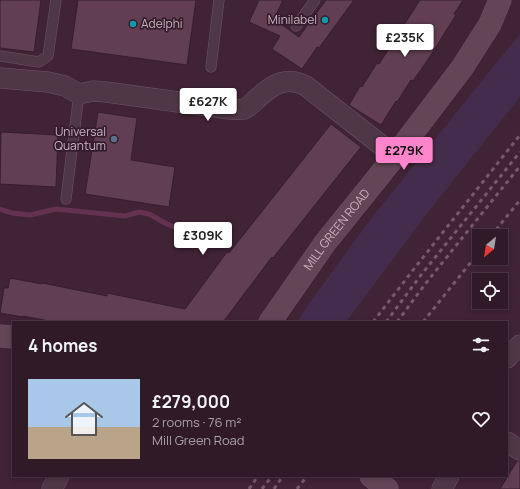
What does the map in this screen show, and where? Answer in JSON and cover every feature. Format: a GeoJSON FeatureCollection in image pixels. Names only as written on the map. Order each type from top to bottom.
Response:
{"type":"FeatureCollection","features":[{"type":"Feature","properties":{"kind":"street","name":"MILL GREEN ROAD"},"geometry":{"type":"LineString","coordinates":[[271,321],[325,243],[395,156],[462,68],[490,24],[500,0]]}},
{"type":"Feature","properties":{"kind":"street"},"geometry":{"type":"LineString","coordinates":[[0,78],[48,82],[65,86],[79,94],[93,91],[106,92],[242,110],[248,107],[270,87],[280,83],[298,82],[306,86],[395,156]]}},
{"type":"Feature","properties":{"kind":"street"},"geometry":{"type":"LineString","coordinates":[[0,336],[12,338]]}},
{"type":"Feature","properties":{"kind":"street"},"geometry":{"type":"LineString","coordinates":[[508,357],[520,345]]}},
{"type":"Feature","properties":{"kind":"street"},"geometry":{"type":"LineString","coordinates":[[508,443],[520,450]]}},
{"type":"Feature","properties":{"kind":"street"},"geometry":{"type":"LineString","coordinates":[[52,489],[58,477]]}},
{"type":"Feature","properties":{"kind":"street"},"geometry":{"type":"LineString","coordinates":[[372,477],[387,489]]}},
{"type":"Feature","properties":{"kind":"street"},"geometry":{"type":"LineString","coordinates":[[442,489],[448,477]]}},
{"type":"Feature","properties":{"kind":"lane"},"geometry":{"type":"LineString","coordinates":[[0,56],[39,62],[48,56],[56,0]]}},
{"type":"Feature","properties":{"kind":"lane"},"geometry":{"type":"LineString","coordinates":[[211,67],[219,0]]}},
{"type":"Feature","properties":{"kind":"lane"},"geometry":{"type":"LineString","coordinates":[[296,26],[315,0]]}},
{"type":"Feature","properties":{"kind":"lane"},"geometry":{"type":"LineString","coordinates":[[66,199],[79,94]]}},
{"type":"Feature","properties":{"kind":"shaded area"},"geometry":{"type":"Polygon","coordinates":[[[520,35],[520,97],[429,211],[347,321],[298,321],[370,220],[520,35]]]}},
{"type":"Feature","properties":{"kind":"building"},"geometry":{"type":"Polygon","coordinates":[[[0,0],[41,0],[34,52],[0,48],[0,0]]]}},
{"type":"Feature","properties":{"kind":"building","name":"Adelphi"},"geometry":{"type":"Polygon","coordinates":[[[78,0],[196,0],[187,65],[71,49],[78,0]]]}},
{"type":"Feature","properties":{"kind":"building"},"geometry":{"type":"Polygon","coordinates":[[[259,0],[283,0],[274,19],[299,37],[326,0],[354,0],[319,48],[317,47],[302,69],[272,49],[280,36],[249,22],[259,0]]]}},
{"type":"Feature","properties":{"kind":"building"},"geometry":{"type":"Polygon","coordinates":[[[420,0],[463,0],[454,14],[456,15],[429,58],[413,81],[411,80],[381,125],[349,105],[360,86],[362,87],[377,63],[379,64],[420,0]]]}},
{"type":"Feature","properties":{"kind":"building","name":"Universal Quantum"},"geometry":{"type":"Polygon","coordinates":[[[98,112],[137,118],[131,160],[175,167],[169,207],[85,194],[98,112]]]}},
{"type":"Feature","properties":{"kind":"building"},"geometry":{"type":"Polygon","coordinates":[[[331,124],[361,147],[273,258],[272,257],[224,321],[49,321],[0,313],[4,288],[8,288],[10,278],[107,296],[107,293],[185,309],[227,252],[229,253],[331,124]]]}},
{"type":"Feature","properties":{"kind":"building"},"geometry":{"type":"Polygon","coordinates":[[[1,132],[58,135],[56,187],[0,184],[1,132]]]}},
{"type":"Feature","properties":{"kind":"building"},"geometry":{"type":"Polygon","coordinates":[[[517,461],[520,461],[520,489],[500,489],[517,461]]]}},
{"type":"Feature","properties":{"kind":"waterway"},"geometry":{"type":"LineString","coordinates":[[0,209],[12,213],[30,215],[56,209],[125,216],[139,212],[149,214],[167,224],[204,239]]}},
{"type":"Feature","properties":{"kind":"railway"},"geometry":{"type":"LineString","coordinates":[[374,321],[520,135]]}},
{"type":"Feature","properties":{"kind":"railway"},"geometry":{"type":"LineString","coordinates":[[387,321],[421,275],[520,152]]}},
{"type":"Feature","properties":{"kind":"railway"},"geometry":{"type":"LineString","coordinates":[[398,321],[426,283],[520,166]]}},
{"type":"Feature","properties":{"kind":"railway"},"geometry":{"type":"LineString","coordinates":[[497,229],[520,200]]}},
{"type":"Feature","properties":{"kind":"railway"},"geometry":{"type":"LineString","coordinates":[[424,321],[472,261]]}},
{"type":"Feature","properties":{"kind":"railway"},"geometry":{"type":"LineString","coordinates":[[249,489],[257,477]]}},
{"type":"Feature","properties":{"kind":"railway"},"geometry":{"type":"LineString","coordinates":[[262,489],[271,477]]}},
{"type":"Feature","properties":{"kind":"railway"},"geometry":{"type":"LineString","coordinates":[[274,489],[282,477]]}},
{"type":"Feature","properties":{"kind":"railway"},"geometry":{"type":"LineString","coordinates":[[297,489],[306,477]]}},
{"type":"Feature","properties":{"kind":"place","name":"Minilabel"},"geometry":{"type":"Point","coordinates":[325,20]}},
{"type":"Feature","properties":{"kind":"place","name":"Adelphi"},"geometry":{"type":"Point","coordinates":[133,24]}},
{"type":"Feature","properties":{"kind":"place","name":"Universal Quantum"},"geometry":{"type":"Point","coordinates":[114,139]}}]}
